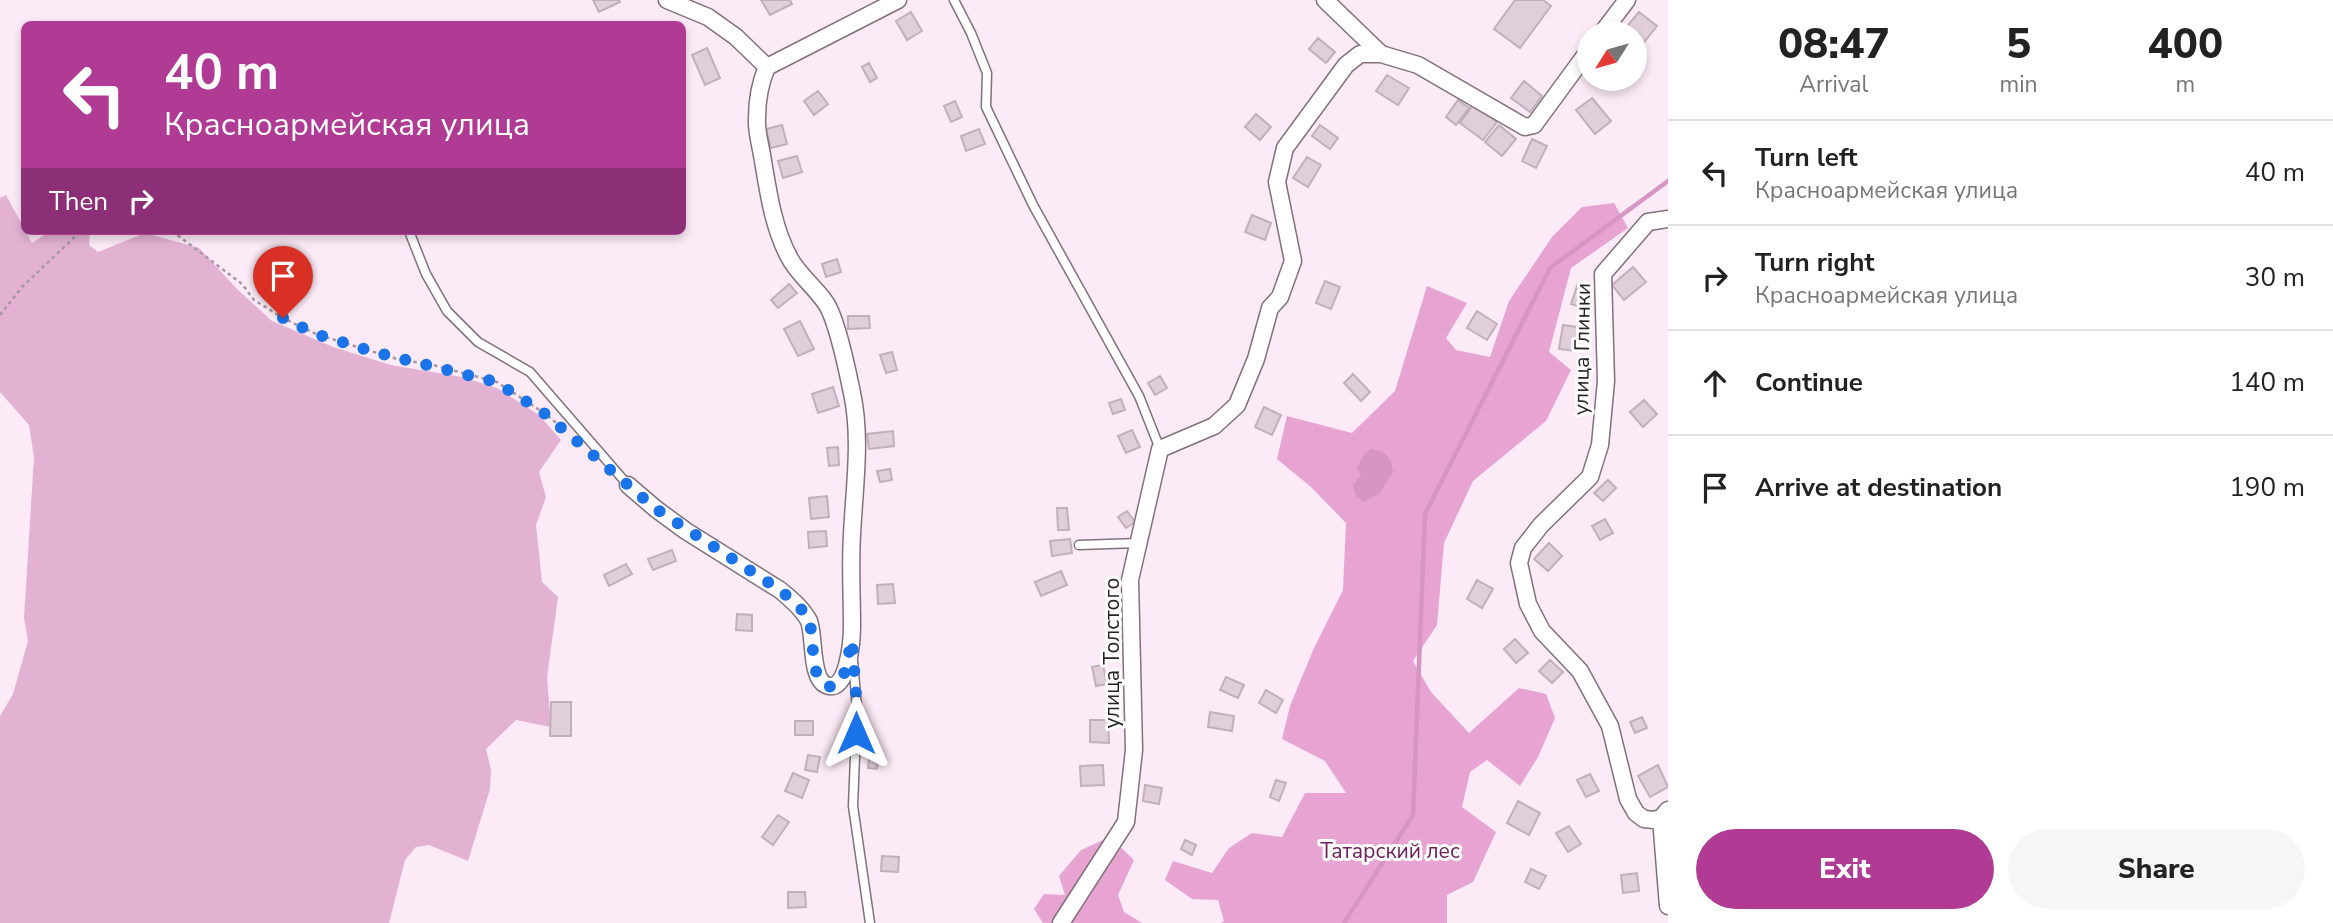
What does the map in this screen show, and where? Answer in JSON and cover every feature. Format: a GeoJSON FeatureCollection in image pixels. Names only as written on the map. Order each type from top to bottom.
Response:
{"type":"FeatureCollection","features":[{"type":"Feature","properties":{"kind":"street"},"geometry":{"type":"LineString","coordinates":[[667,0],[708,18],[736,37],[767,67]]}},
{"type":"Feature","properties":{"kind":"street"},"geometry":{"type":"LineString","coordinates":[[628,485],[656,509],[780,590],[797,605],[808,619],[813,635],[816,672],[821,682],[828,687],[834,687],[844,674],[852,640],[851,542],[856,449],[853,396],[830,309],[788,257],[772,212],[756,120],[760,85],[767,67],[898,0]]}},
{"type":"Feature","properties":{"kind":"street"},"geometry":{"type":"LineString","coordinates":[[1325,0],[1381,54]]}},
{"type":"Feature","properties":{"kind":"street"},"geometry":{"type":"LineString","coordinates":[[1611,21],[1627,0]]}},
{"type":"Feature","properties":{"kind":"street"},"geometry":{"type":"LineString","coordinates":[[1160,449],[1214,426],[1237,405],[1256,359],[1270,308],[1280,297],[1293,261],[1277,182],[1285,148],[1346,65],[1360,54],[1381,54],[1418,65],[1525,127],[1534,125],[1577,66]]}},
{"type":"Feature","properties":{"kind":"street","name":"улица Глинки"},"geometry":{"type":"LineString","coordinates":[[1665,814],[1644,819],[1636,813],[1629,799],[1610,726],[1580,671],[1542,631],[1528,604],[1518,563],[1523,548],[1541,525],[1590,477],[1601,445],[1606,381],[1603,274],[1648,222],[1668,219]]}},
{"type":"Feature","properties":{"kind":"street","name":"улица Толстого"},"geometry":{"type":"LineString","coordinates":[[1061,923],[1126,822],[1134,750],[1130,580],[1160,449]]}},
{"type":"Feature","properties":{"kind":"street"},"geometry":{"type":"LineString","coordinates":[[1665,814],[1668,906]]}},
{"type":"Feature","properties":{"kind":"street"},"geometry":{"type":"LineString","coordinates":[[1665,923],[1668,914]]}},
{"type":"Feature","properties":{"kind":"lane"},"geometry":{"type":"LineString","coordinates":[[954,0],[987,73],[986,107],[1033,205],[1139,396],[1160,449]]}},
{"type":"Feature","properties":{"kind":"lane"},"geometry":{"type":"LineString","coordinates":[[411,235],[426,274],[447,311],[478,342],[530,372],[628,485]]}},
{"type":"Feature","properties":{"kind":"lane"},"geometry":{"type":"LineString","coordinates":[[1079,545],[1139,543]]}},
{"type":"Feature","properties":{"kind":"lane"},"geometry":{"type":"LineString","coordinates":[[852,640],[857,708],[853,806],[870,923]]}},
{"type":"Feature","properties":{"kind":"path"},"geometry":{"type":"LineString","coordinates":[[0,315],[22,287],[77,235]]}},
{"type":"Feature","properties":{"kind":"path"},"geometry":{"type":"LineString","coordinates":[[177,235],[242,284],[254,300],[305,329],[397,359],[433,365],[496,382],[523,398],[565,431]]}},
{"type":"Feature","properties":{"kind":"shaded area"},"geometry":{"type":"Polygon","coordinates":[[[6,195],[21,223],[21,235],[28,235],[32,243],[44,235],[90,235],[89,245],[98,252],[140,235],[152,235],[199,248],[238,290],[272,321],[333,347],[391,365],[462,377],[497,388],[539,415],[561,440],[539,472],[546,497],[536,525],[542,582],[558,597],[547,677],[551,727],[516,720],[486,749],[491,770],[490,789],[468,861],[429,845],[416,847],[405,860],[389,923],[0,923],[0,716],[13,694],[28,641],[24,618],[34,457],[29,425],[0,392],[0,198],[6,195]]]}},
{"type":"Feature","properties":{"kind":"shaded area"},"geometry":{"type":"Polygon","coordinates":[[[1371,449],[1387,456],[1393,472],[1379,494],[1364,502],[1356,496],[1353,484],[1361,476],[1357,468],[1364,454],[1371,449]]]}},
{"type":"Feature","properties":{"kind":"green space","name":"Татарский лес"},"geometry":{"type":"Polygon","coordinates":[[[1614,203],[1628,228],[1571,268],[1549,352],[1571,370],[1546,421],[1473,481],[1444,543],[1437,625],[1413,661],[1431,692],[1469,733],[1519,688],[1546,694],[1555,718],[1538,757],[1520,786],[1487,760],[1470,772],[1462,807],[1496,832],[1473,882],[1447,895],[1447,923],[1221,923],[1224,921],[1218,900],[1192,899],[1165,880],[1173,861],[1212,873],[1229,848],[1252,833],[1282,837],[1305,793],[1346,793],[1325,761],[1282,739],[1290,706],[1314,648],[1343,590],[1346,523],[1311,487],[1277,459],[1287,416],[1352,433],[1395,391],[1427,286],[1467,303],[1446,338],[1456,350],[1490,357],[1509,301],[1552,237],[1582,207],[1614,203]]]}},
{"type":"Feature","properties":{"kind":"green space"},"geometry":{"type":"Polygon","coordinates":[[[1110,837],[1134,860],[1118,895],[1124,912],[1142,923],[1043,923],[1034,909],[1044,894],[1065,895],[1059,876],[1081,850],[1110,837]]]}},
{"type":"Feature","properties":{"kind":"building"},"geometry":{"type":"Polygon","coordinates":[[[593,0],[619,0],[620,2],[599,12],[593,0]]]}},
{"type":"Feature","properties":{"kind":"building"},"geometry":{"type":"Polygon","coordinates":[[[761,0],[790,0],[792,4],[770,15],[761,0]]]}},
{"type":"Feature","properties":{"kind":"building"},"geometry":{"type":"Polygon","coordinates":[[[1515,0],[1543,0],[1551,6],[1520,48],[1494,29],[1515,0]]]}},
{"type":"Feature","properties":{"kind":"building"},"geometry":{"type":"Polygon","coordinates":[[[911,12],[922,31],[907,40],[896,21],[911,12]]]}},
{"type":"Feature","properties":{"kind":"building"},"geometry":{"type":"Polygon","coordinates":[[[1639,12],[1657,26],[1647,38],[1647,21],[1631,21],[1639,12]]]}},
{"type":"Feature","properties":{"kind":"building"},"geometry":{"type":"Polygon","coordinates":[[[1318,38],[1335,52],[1326,63],[1309,49],[1318,38]]]}},
{"type":"Feature","properties":{"kind":"building"},"geometry":{"type":"Polygon","coordinates":[[[707,48],[720,78],[705,85],[692,55],[707,48]]]}},
{"type":"Feature","properties":{"kind":"building"},"geometry":{"type":"Polygon","coordinates":[[[869,63],[877,78],[870,82],[862,67],[869,63]]]}},
{"type":"Feature","properties":{"kind":"building"},"geometry":{"type":"Polygon","coordinates":[[[1387,75],[1409,88],[1398,105],[1376,91],[1387,75]]]}},
{"type":"Feature","properties":{"kind":"building"},"geometry":{"type":"Polygon","coordinates":[[[1524,81],[1542,96],[1530,112],[1511,98],[1524,81]]]}},
{"type":"Feature","properties":{"kind":"building"},"geometry":{"type":"Polygon","coordinates":[[[818,91],[828,104],[814,115],[804,101],[818,91]]]}},
{"type":"Feature","properties":{"kind":"building"},"geometry":{"type":"Polygon","coordinates":[[[1592,98],[1611,121],[1595,134],[1576,110],[1592,98]]]}},
{"type":"Feature","properties":{"kind":"building"},"geometry":{"type":"Polygon","coordinates":[[[1458,100],[1469,108],[1456,125],[1446,117],[1458,100]]]}},
{"type":"Feature","properties":{"kind":"building"},"geometry":{"type":"Polygon","coordinates":[[[955,101],[962,117],[951,122],[944,106],[955,101]]]}},
{"type":"Feature","properties":{"kind":"building"},"geometry":{"type":"Polygon","coordinates":[[[1473,105],[1497,122],[1483,140],[1460,123],[1473,105]]]}},
{"type":"Feature","properties":{"kind":"building"},"geometry":{"type":"Polygon","coordinates":[[[1256,114],[1271,127],[1260,140],[1245,127],[1256,114]]]}},
{"type":"Feature","properties":{"kind":"building"},"geometry":{"type":"Polygon","coordinates":[[[782,125],[787,144],[771,148],[766,129],[782,125]]]}},
{"type":"Feature","properties":{"kind":"building"},"geometry":{"type":"Polygon","coordinates":[[[1320,125],[1338,138],[1330,149],[1312,136],[1320,125]]]}},
{"type":"Feature","properties":{"kind":"building"},"geometry":{"type":"Polygon","coordinates":[[[1499,125],[1516,139],[1502,156],[1485,142],[1499,125]]]}},
{"type":"Feature","properties":{"kind":"building"},"geometry":{"type":"Polygon","coordinates":[[[979,129],[985,144],[966,151],[961,136],[979,129]]]}},
{"type":"Feature","properties":{"kind":"building"},"geometry":{"type":"Polygon","coordinates":[[[1532,139],[1547,146],[1536,168],[1522,161],[1532,139]]]}},
{"type":"Feature","properties":{"kind":"building"},"geometry":{"type":"Polygon","coordinates":[[[797,156],[802,172],[783,178],[778,161],[797,156]]]}},
{"type":"Feature","properties":{"kind":"building"},"geometry":{"type":"Polygon","coordinates":[[[1307,157],[1321,165],[1308,187],[1293,178],[1307,157]]]}},
{"type":"Feature","properties":{"kind":"building"},"geometry":{"type":"Polygon","coordinates":[[[1252,215],[1271,223],[1265,240],[1245,232],[1252,215]]]}},
{"type":"Feature","properties":{"kind":"building"},"geometry":{"type":"Polygon","coordinates":[[[837,259],[841,272],[826,277],[822,264],[837,259]]]}},
{"type":"Feature","properties":{"kind":"building"},"geometry":{"type":"Polygon","coordinates":[[[1633,267],[1646,282],[1624,300],[1612,285],[1633,267]]]}},
{"type":"Feature","properties":{"kind":"building"},"geometry":{"type":"Polygon","coordinates":[[[1325,281],[1340,287],[1331,309],[1316,303],[1325,281]]]}},
{"type":"Feature","properties":{"kind":"building"},"geometry":{"type":"Polygon","coordinates":[[[1578,283],[1587,286],[1581,307],[1571,304],[1578,283]]]}},
{"type":"Feature","properties":{"kind":"building"},"geometry":{"type":"Polygon","coordinates":[[[789,284],[797,293],[778,308],[771,300],[789,284]]]}},
{"type":"Feature","properties":{"kind":"building"},"geometry":{"type":"Polygon","coordinates":[[[1477,311],[1497,324],[1487,340],[1467,328],[1477,311]]]}},
{"type":"Feature","properties":{"kind":"building"},"geometry":{"type":"Polygon","coordinates":[[[848,316],[869,316],[870,328],[848,329],[848,316]]]}},
{"type":"Feature","properties":{"kind":"building"},"geometry":{"type":"Polygon","coordinates":[[[800,321],[814,349],[798,356],[784,329],[800,321]]]}},
{"type":"Feature","properties":{"kind":"building"},"geometry":{"type":"Polygon","coordinates":[[[1563,325],[1578,327],[1575,351],[1559,349],[1563,325]]]}},
{"type":"Feature","properties":{"kind":"building"},"geometry":{"type":"Polygon","coordinates":[[[892,352],[897,370],[886,373],[880,355],[892,352]]]}},
{"type":"Feature","properties":{"kind":"building"},"geometry":{"type":"Polygon","coordinates":[[[1353,374],[1370,392],[1361,401],[1344,383],[1353,374]]]}},
{"type":"Feature","properties":{"kind":"building"},"geometry":{"type":"Polygon","coordinates":[[[1160,376],[1167,388],[1155,395],[1148,383],[1160,376]]]}},
{"type":"Feature","properties":{"kind":"building"},"geometry":{"type":"Polygon","coordinates":[[[833,387],[839,406],[818,413],[812,394],[833,387]]]}},
{"type":"Feature","properties":{"kind":"building"},"geometry":{"type":"Polygon","coordinates":[[[1121,399],[1125,410],[1113,414],[1109,403],[1121,399]]]}},
{"type":"Feature","properties":{"kind":"building"},"geometry":{"type":"Polygon","coordinates":[[[1644,400],[1657,414],[1643,427],[1630,412],[1644,400]]]}},
{"type":"Feature","properties":{"kind":"building"},"geometry":{"type":"Polygon","coordinates":[[[1264,407],[1281,415],[1272,435],[1255,427],[1264,407]]]}},
{"type":"Feature","properties":{"kind":"building"},"geometry":{"type":"Polygon","coordinates":[[[1132,430],[1140,447],[1126,453],[1118,436],[1132,430]]]}},
{"type":"Feature","properties":{"kind":"building"},"geometry":{"type":"Polygon","coordinates":[[[893,431],[894,446],[869,449],[867,434],[893,431]]]}},
{"type":"Feature","properties":{"kind":"building"},"geometry":{"type":"Polygon","coordinates":[[[838,447],[839,465],[829,466],[827,448],[838,447]]]}},
{"type":"Feature","properties":{"kind":"building"},"geometry":{"type":"Polygon","coordinates":[[[890,469],[892,480],[880,482],[877,471],[890,469]]]}},
{"type":"Feature","properties":{"kind":"building"},"geometry":{"type":"Polygon","coordinates":[[[1608,480],[1616,488],[1603,501],[1594,493],[1608,480]]]}},
{"type":"Feature","properties":{"kind":"building"},"geometry":{"type":"Polygon","coordinates":[[[827,496],[829,517],[811,519],[809,498],[827,496]]]}},
{"type":"Feature","properties":{"kind":"building"},"geometry":{"type":"Polygon","coordinates":[[[1057,508],[1067,508],[1069,530],[1058,530],[1057,508]]]}},
{"type":"Feature","properties":{"kind":"building"},"geometry":{"type":"Polygon","coordinates":[[[1127,511],[1135,522],[1126,528],[1118,517],[1127,511]]]}},
{"type":"Feature","properties":{"kind":"building"},"geometry":{"type":"Polygon","coordinates":[[[1605,519],[1613,533],[1600,540],[1592,526],[1605,519]]]}},
{"type":"Feature","properties":{"kind":"building"},"geometry":{"type":"Polygon","coordinates":[[[826,531],[827,546],[809,548],[808,532],[826,531]]]}},
{"type":"Feature","properties":{"kind":"building"},"geometry":{"type":"Polygon","coordinates":[[[1070,539],[1072,553],[1052,556],[1050,541],[1070,539]]]}},
{"type":"Feature","properties":{"kind":"building"},"geometry":{"type":"Polygon","coordinates":[[[1549,543],[1562,556],[1548,571],[1534,559],[1549,543]]]}},
{"type":"Feature","properties":{"kind":"building"},"geometry":{"type":"Polygon","coordinates":[[[672,550],[676,561],[653,570],[648,559],[672,550]]]}},
{"type":"Feature","properties":{"kind":"building"},"geometry":{"type":"Polygon","coordinates":[[[626,564],[632,574],[609,586],[604,575],[626,564]]]}},
{"type":"Feature","properties":{"kind":"building"},"geometry":{"type":"Polygon","coordinates":[[[1061,571],[1067,585],[1041,596],[1035,582],[1061,571]]]}},
{"type":"Feature","properties":{"kind":"building"},"geometry":{"type":"Polygon","coordinates":[[[1477,580],[1493,589],[1482,608],[1467,599],[1477,580]]]}},
{"type":"Feature","properties":{"kind":"building"},"geometry":{"type":"Polygon","coordinates":[[[893,584],[895,603],[878,604],[877,585],[893,584]]]}},
{"type":"Feature","properties":{"kind":"building"},"geometry":{"type":"Polygon","coordinates":[[[737,614],[752,615],[752,631],[736,630],[737,614]]]}},
{"type":"Feature","properties":{"kind":"building"},"geometry":{"type":"Polygon","coordinates":[[[1515,639],[1528,653],[1516,663],[1504,649],[1515,639]]]}},
{"type":"Feature","properties":{"kind":"building"},"geometry":{"type":"Polygon","coordinates":[[[1550,660],[1563,672],[1552,683],[1539,671],[1550,660]]]}},
{"type":"Feature","properties":{"kind":"building"},"geometry":{"type":"Polygon","coordinates":[[[1103,665],[1107,684],[1096,686],[1092,667],[1103,665]]]}},
{"type":"Feature","properties":{"kind":"building"},"geometry":{"type":"Polygon","coordinates":[[[1226,677],[1244,685],[1238,698],[1220,690],[1226,677]]]}},
{"type":"Feature","properties":{"kind":"building"},"geometry":{"type":"Polygon","coordinates":[[[1266,690],[1283,700],[1276,713],[1259,703],[1266,690]]]}},
{"type":"Feature","properties":{"kind":"building"},"geometry":{"type":"Polygon","coordinates":[[[551,702],[571,702],[571,736],[550,736],[551,702]]]}},
{"type":"Feature","properties":{"kind":"building"},"geometry":{"type":"Polygon","coordinates":[[[1210,712],[1234,716],[1232,731],[1208,727],[1210,712]]]}},
{"type":"Feature","properties":{"kind":"building"},"geometry":{"type":"Polygon","coordinates":[[[1642,717],[1647,728],[1635,733],[1630,722],[1642,717]]]}},
{"type":"Feature","properties":{"kind":"building"},"geometry":{"type":"Polygon","coordinates":[[[1090,720],[1108,720],[1109,743],[1090,742],[1090,720]]]}},
{"type":"Feature","properties":{"kind":"building"},"geometry":{"type":"Polygon","coordinates":[[[795,721],[813,721],[813,735],[795,735],[795,721]]]}},
{"type":"Feature","properties":{"kind":"building"},"geometry":{"type":"Polygon","coordinates":[[[870,747],[879,747],[877,769],[868,768],[870,747]]]}},
{"type":"Feature","properties":{"kind":"building"},"geometry":{"type":"Polygon","coordinates":[[[808,755],[820,757],[817,772],[805,770],[808,755]]]}},
{"type":"Feature","properties":{"kind":"building"},"geometry":{"type":"Polygon","coordinates":[[[1103,765],[1104,785],[1081,786],[1080,766],[1103,765]]]}},
{"type":"Feature","properties":{"kind":"building"},"geometry":{"type":"Polygon","coordinates":[[[1658,765],[1668,787],[1650,797],[1638,776],[1658,765]]]}},
{"type":"Feature","properties":{"kind":"building"},"geometry":{"type":"Polygon","coordinates":[[[793,773],[809,780],[802,798],[785,791],[793,773]]]}},
{"type":"Feature","properties":{"kind":"building"},"geometry":{"type":"Polygon","coordinates":[[[1590,774],[1599,791],[1586,797],[1577,780],[1590,774]]]}},
{"type":"Feature","properties":{"kind":"building"},"geometry":{"type":"Polygon","coordinates":[[[1276,780],[1286,783],[1279,801],[1270,797],[1276,780]]]}},
{"type":"Feature","properties":{"kind":"building"},"geometry":{"type":"Polygon","coordinates":[[[1145,785],[1162,788],[1159,804],[1143,801],[1145,785]]]}},
{"type":"Feature","properties":{"kind":"building"},"geometry":{"type":"Polygon","coordinates":[[[1518,801],[1540,813],[1529,835],[1507,823],[1518,801]]]}},
{"type":"Feature","properties":{"kind":"building"},"geometry":{"type":"Polygon","coordinates":[[[778,815],[789,822],[773,845],[762,837],[778,815]]]}},
{"type":"Feature","properties":{"kind":"building"},"geometry":{"type":"Polygon","coordinates":[[[1569,826],[1581,844],[1568,852],[1556,833],[1569,826]]]}},
{"type":"Feature","properties":{"kind":"building"},"geometry":{"type":"Polygon","coordinates":[[[1185,840],[1196,845],[1192,855],[1181,849],[1185,840]]]}},
{"type":"Feature","properties":{"kind":"building"},"geometry":{"type":"Polygon","coordinates":[[[882,856],[899,857],[898,872],[881,871],[882,856]]]}},
{"type":"Feature","properties":{"kind":"building"},"geometry":{"type":"Polygon","coordinates":[[[1531,869],[1546,876],[1539,889],[1525,882],[1531,869]]]}},
{"type":"Feature","properties":{"kind":"building"},"geometry":{"type":"Polygon","coordinates":[[[1637,873],[1639,891],[1623,893],[1621,875],[1637,873]]]}},
{"type":"Feature","properties":{"kind":"building"},"geometry":{"type":"Polygon","coordinates":[[[788,892],[805,892],[806,907],[788,908],[788,892]]]}},
{"type":"Feature","properties":{"kind":"waterway"},"geometry":{"type":"LineString","coordinates":[[1344,923],[1413,815],[1425,514],[1550,268],[1668,181]]}},
{"type":"Feature","properties":{"kind":"route"},"geometry":{"type":"LineString","coordinates":[[283,318],[316,334],[397,359],[433,365],[496,382],[544,413],[656,509],[780,590],[797,605],[808,619],[813,635],[816,672],[821,682],[828,687],[834,687],[840,682],[852,640],[856,733]]}}]}
